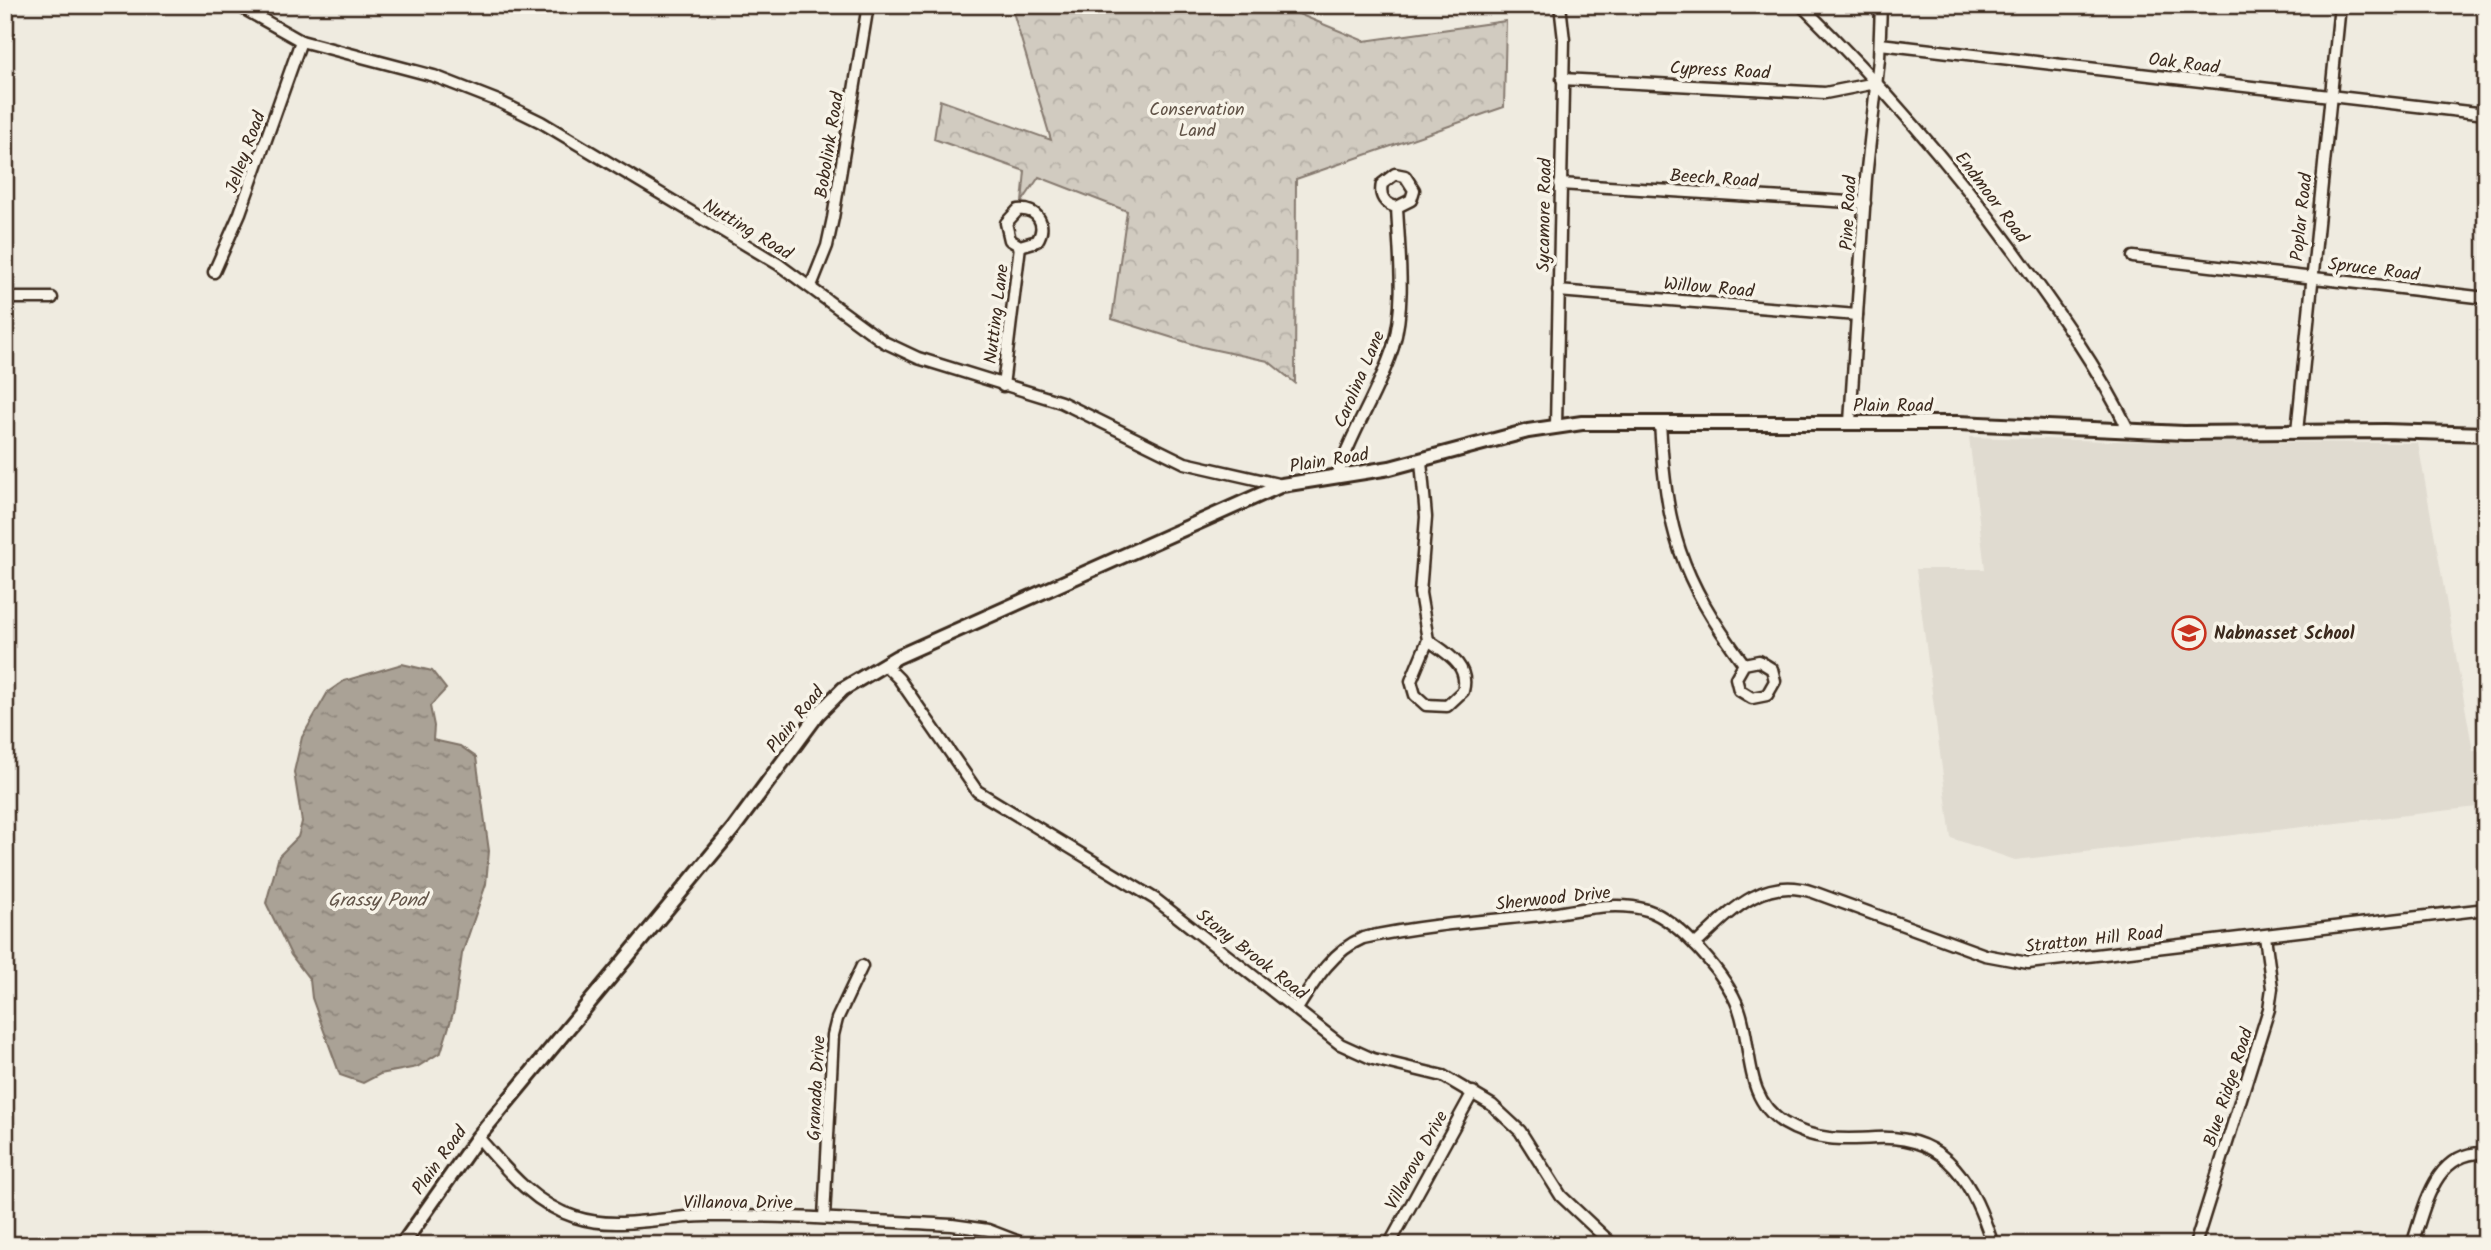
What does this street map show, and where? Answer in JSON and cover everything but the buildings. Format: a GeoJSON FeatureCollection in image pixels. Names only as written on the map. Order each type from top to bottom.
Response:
{"type":"FeatureCollection","features":[{"type":"Feature","properties":{"kind":"main road","name":"Plain Road"},"geometry":{"type":"LineString","coordinates":[[402,1245],[478,1137],[733,829],[818,714],[843,689],[884,664],[1282,485],[1421,461],[1556,426],[1660,422],[1850,422],[2129,431],[2486,434]]}},
{"type":"Feature","properties":{"kind":"street","name":"Nutting Road"},"geometry":{"type":"LineString","coordinates":[[237,5],[301,41],[403,65],[498,101],[575,140],[811,286],[884,342],[918,358],[1061,402],[1185,463],[1282,485]]}},
{"type":"Feature","properties":{"kind":"street","name":"Bobolink Road"},"geometry":{"type":"LineString","coordinates":[[811,286],[827,246],[833,218],[868,5]]}},
{"type":"Feature","properties":{"kind":"street","name":"Sycamore Road"},"geometry":{"type":"LineString","coordinates":[[1556,426],[1564,20],[1560,5]]}},
{"type":"Feature","properties":{"kind":"street","name":"Endmoor Road"},"geometry":{"type":"LineString","coordinates":[[1801,5],[1876,83],[1991,218],[2103,382],[2129,431]]}},
{"type":"Feature","properties":{"kind":"street","name":"Pine Road"},"geometry":{"type":"LineString","coordinates":[[1850,422],[1881,5]]}},
{"type":"Feature","properties":{"kind":"street","name":"Poplar Road"},"geometry":{"type":"LineString","coordinates":[[2298,432],[2311,277],[2340,5]]}},
{"type":"Feature","properties":{"kind":"street","name":"Jelley Road"},"geometry":{"type":"LineString","coordinates":[[214,272],[240,213],[301,41]]}},
{"type":"Feature","properties":{"kind":"street","name":"Oak Road"},"geometry":{"type":"LineString","coordinates":[[1880,44],[2486,114]]}},
{"type":"Feature","properties":{"kind":"street","name":"Cypress Road"},"geometry":{"type":"LineString","coordinates":[[1562,79],[1825,93],[1876,83]]}},
{"type":"Feature","properties":{"kind":"street","name":"Beech Road"},"geometry":{"type":"LineString","coordinates":[[1560,184],[1865,203]]}},
{"type":"Feature","properties":{"kind":"street","name":"Carolina Lane"},"geometry":{"type":"LineString","coordinates":[[1337,476],[1389,359],[1397,333],[1400,264],[1397,208]]}},
{"type":"Feature","properties":{"kind":"street","name":"Nutting Lane"},"geometry":{"type":"LineString","coordinates":[[1003,386],[1020,246]]}},
{"type":"Feature","properties":{"kind":"street","name":"Spruce Road"},"geometry":{"type":"LineString","coordinates":[[2133,257],[2486,298]]}},
{"type":"Feature","properties":{"kind":"street","name":"Willow Road"},"geometry":{"type":"LineString","coordinates":[[1558,291],[1857,315]]}},
{"type":"Feature","properties":{"kind":"street"},"geometry":{"type":"LineString","coordinates":[[5,298],[52,298]]}},
{"type":"Feature","properties":{"kind":"street"},"geometry":{"type":"LineString","coordinates":[[1660,422],[1667,499],[1679,555],[1703,606],[1744,664]]}},
{"type":"Feature","properties":{"kind":"street"},"geometry":{"type":"LineString","coordinates":[[1421,461],[1426,517],[1420,593],[1428,640],[1412,674],[1412,688],[1426,705],[1447,706],[1463,691],[1462,670],[1453,659],[1428,640]]}},
{"type":"Feature","properties":{"kind":"street"},"geometry":{"type":"LineString","coordinates":[[1243,477],[1250,499]]}},
{"type":"Feature","properties":{"kind":"street"},"geometry":{"type":"LineString","coordinates":[[1759,661],[1772,669],[1775,681],[1768,695],[1752,698],[1739,690],[1737,674],[1744,664],[1759,661]]}},
{"type":"Feature","properties":{"kind":"street","name":"Stony Brook Road"},"geometry":{"type":"LineString","coordinates":[[884,664],[977,791],[1155,900],[1297,1009],[1324,1033],[1351,1050],[1373,1059],[1443,1076],[1473,1092],[1511,1121],[1561,1196],[1613,1245]]}},
{"type":"Feature","properties":{"kind":"street","name":"Stratton Hill Road"},"geometry":{"type":"LineString","coordinates":[[1695,945],[1750,897],[1782,887],[1804,888],[1985,955],[2018,963],[2054,962],[2486,909]]}},
{"type":"Feature","properties":{"kind":"street","name":"Sherwood Drive"},"geometry":{"type":"LineString","coordinates":[[1297,1009],[1312,985],[1338,954],[1352,943],[1382,934],[1618,906],[1650,911],[1695,945],[1728,987],[1739,1008],[1753,1082],[1782,1122],[1813,1136],[1854,1140],[1897,1138],[1936,1150],[1962,1175],[1973,1191],[1993,1245]]}},
{"type":"Feature","properties":{"kind":"street","name":"Blue Ridge Road"},"geometry":{"type":"LineString","coordinates":[[2195,1245],[2269,1009],[2272,988],[2264,936]]}},
{"type":"Feature","properties":{"kind":"street","name":"Granada Drive"},"geometry":{"type":"LineString","coordinates":[[824,1219],[833,1035],[837,1019],[862,966]]}},
{"type":"Feature","properties":{"kind":"street","name":"Villanova Drive"},"geometry":{"type":"LineString","coordinates":[[1389,1245],[1473,1092]]}},
{"type":"Feature","properties":{"kind":"street","name":"Villanova Drive"},"geometry":{"type":"LineString","coordinates":[[478,1137],[530,1192],[558,1210],[588,1221],[621,1222],[705,1216],[824,1219],[970,1227],[1006,1235],[1027,1245]]}},
{"type":"Feature","properties":{"kind":"street"},"geometry":{"type":"LineString","coordinates":[[2412,1245],[2433,1186],[2442,1171],[2464,1155],[2486,1153]]}},
{"type":"Feature","properties":{"kind":"shaded area","name":"Nabnasset School"},"geometry":{"type":"Polygon","coordinates":[[[1969,437],[2111,441],[2418,443],[2473,751],[2486,751],[2486,806],[2015,860],[1951,838],[1916,569],[1985,569],[1969,437]]]}},
{"type":"Feature","properties":{"kind":"green space","name":"Conservation Land"},"geometry":{"type":"Polygon","coordinates":[[[1011,5],[1277,5],[1364,41],[1506,21],[1504,107],[1296,179],[1295,383],[1268,361],[1202,347],[1112,319],[1127,211],[1039,177],[1022,202],[1025,171],[934,139],[940,100],[1051,140],[1011,5]]]}},
{"type":"Feature","properties":{"kind":"water","name":"Grassy Pond"},"geometry":{"type":"Polygon","coordinates":[[[402,664],[432,671],[446,689],[430,706],[434,726],[433,740],[460,746],[476,757],[489,851],[486,884],[462,954],[454,1010],[441,1052],[417,1067],[380,1074],[363,1083],[340,1075],[312,998],[310,980],[291,955],[266,903],[279,856],[298,837],[302,822],[294,772],[302,737],[328,692],[344,681],[402,664]]]}},
{"type":"Feature","properties":{"kind":"place","name":"Nabnasset School"},"geometry":{"type":"Point","coordinates":[2189,633]}}]}
